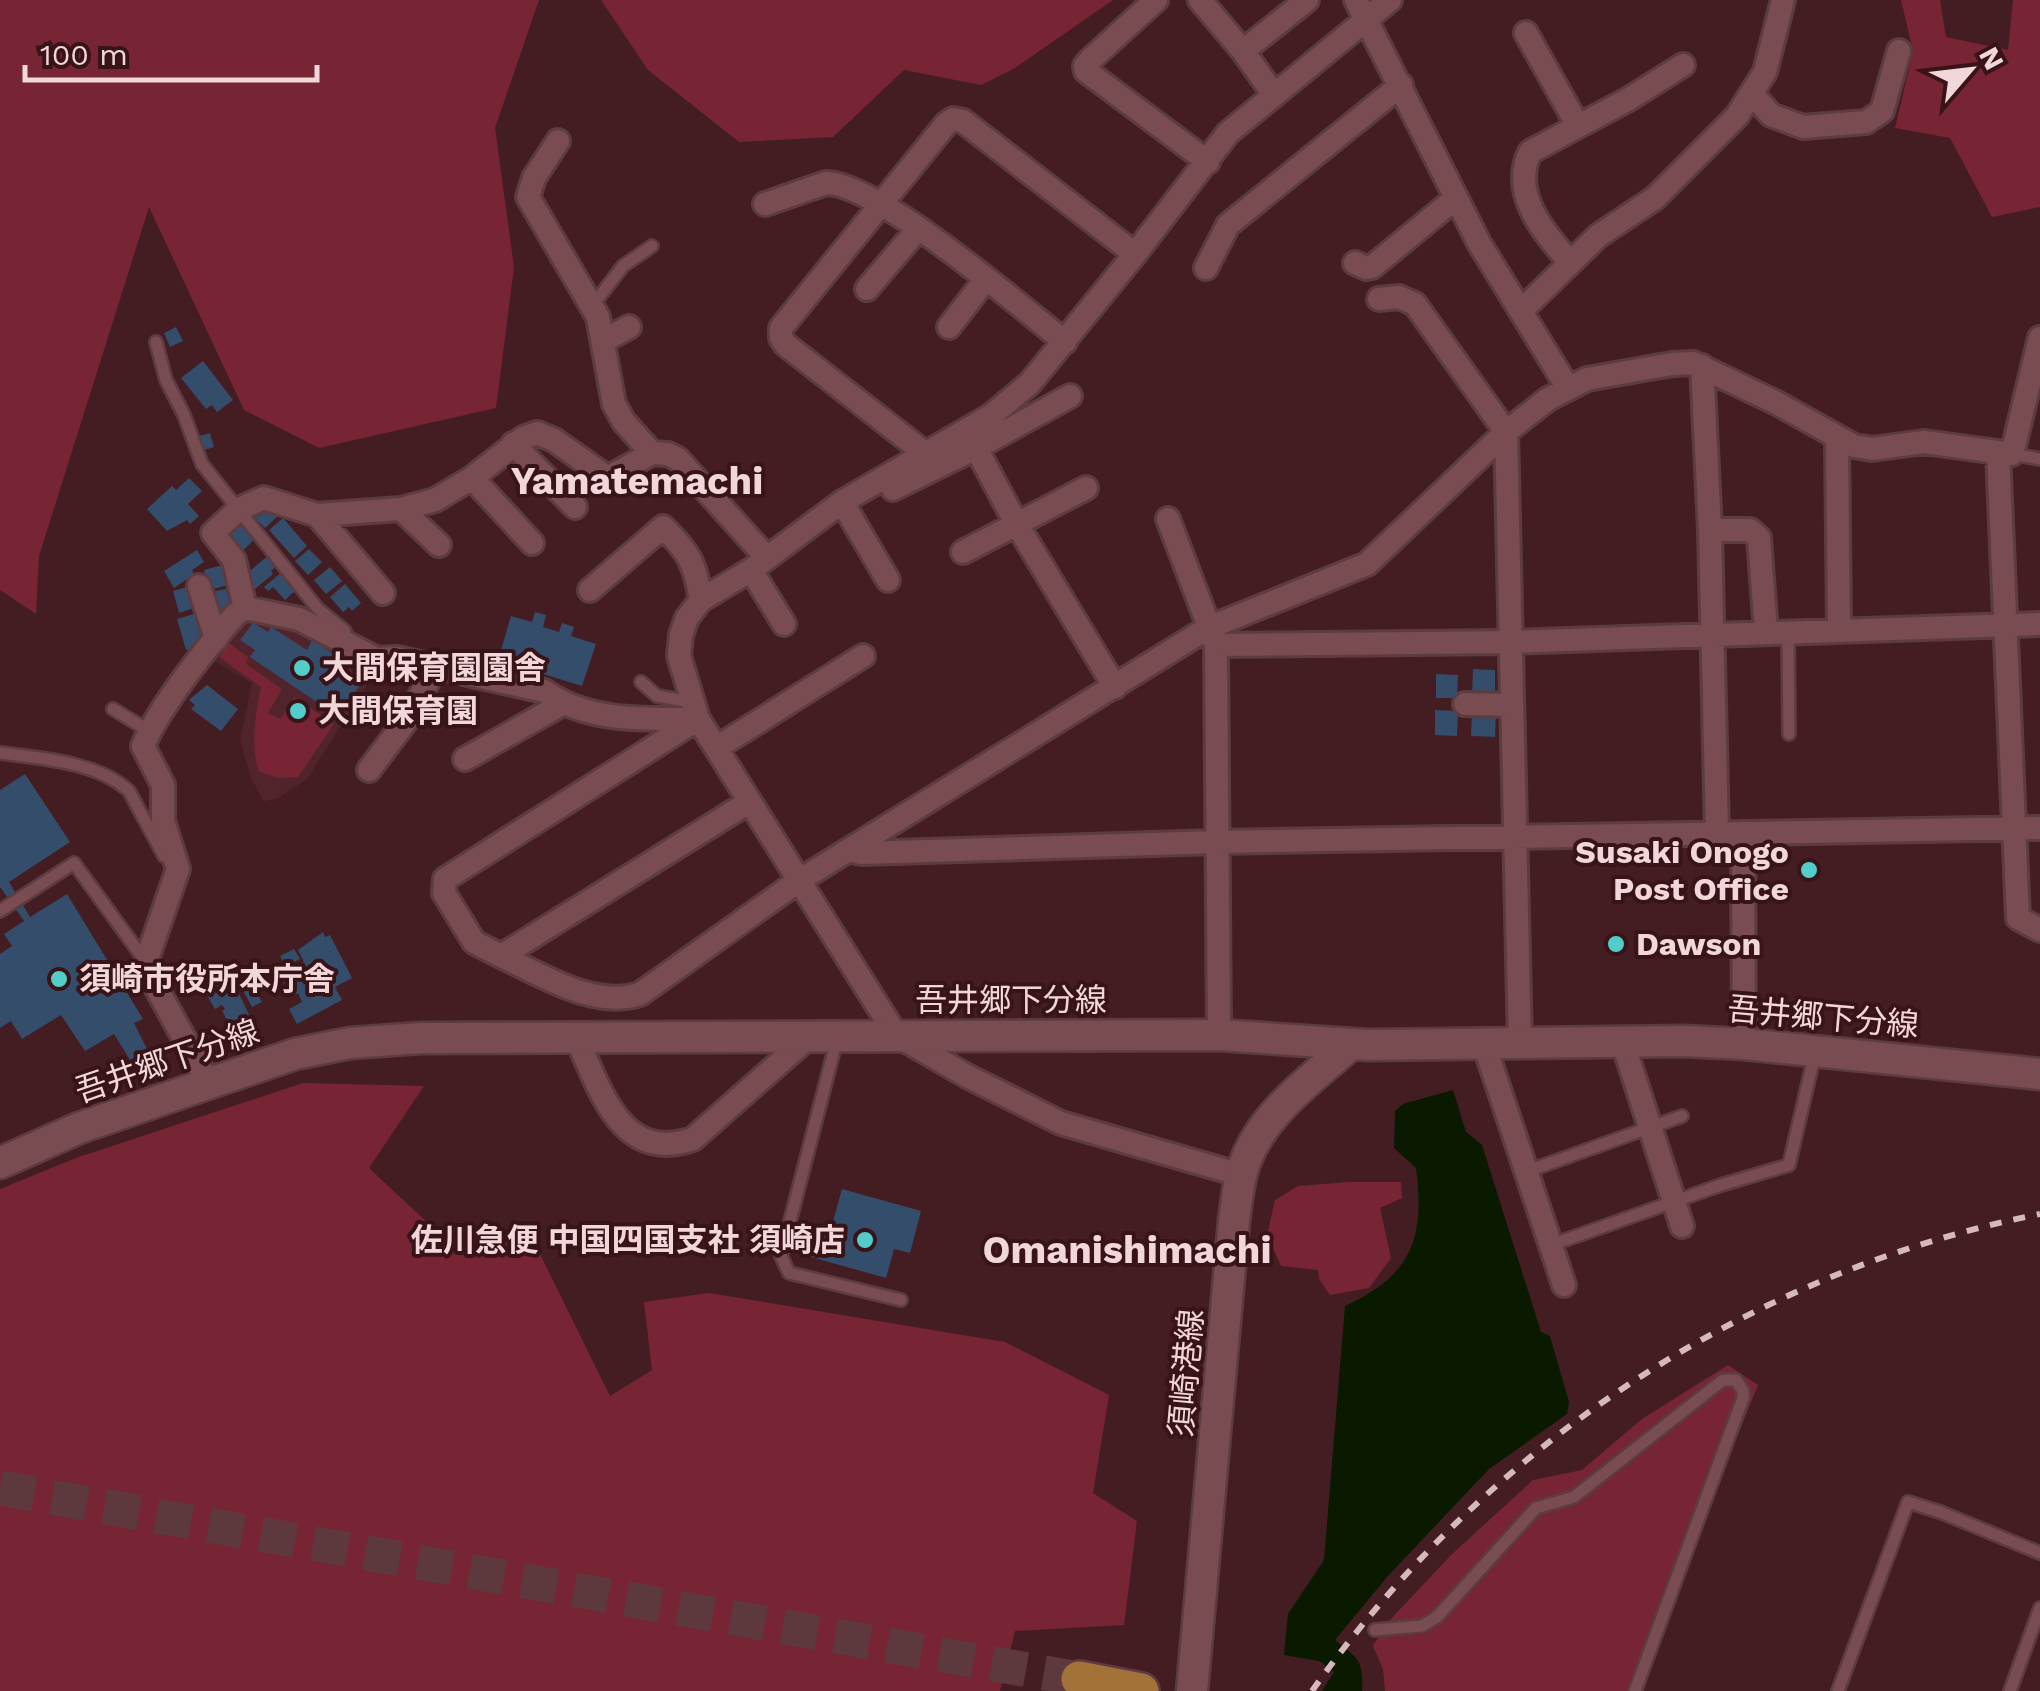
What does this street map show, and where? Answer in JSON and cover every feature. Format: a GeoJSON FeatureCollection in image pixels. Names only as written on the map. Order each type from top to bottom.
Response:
{"type":"FeatureCollection","features":[{"type":"Feature","properties":{"kind":"highway"},"geometry":{"type":"LineString","coordinates":[[1079,1679],[1141,1691]]}},
{"type":"Feature","properties":{"kind":"main road","name":"吾井郷下分線"},"geometry":{"type":"LineString","coordinates":[[0,1163],[79,1128],[294,1054],[350,1043],[575,1035],[1219,1035],[1351,1044],[1622,1040],[1744,1044],[2040,1074]]}},
{"type":"Feature","properties":{"kind":"main road","name":"須崎港線"},"geometry":{"type":"LineString","coordinates":[[1192,1691],[1241,1175],[1256,1140],[1270,1120],[1351,1044]]}},
{"type":"Feature","properties":{"kind":"street"},"geometry":{"type":"LineString","coordinates":[[1156,0],[1090,60],[1086,70],[1208,162]]}},
{"type":"Feature","properties":{"kind":"street"},"geometry":{"type":"LineString","coordinates":[[1243,51],[1307,0]]}},
{"type":"Feature","properties":{"kind":"street"},"geometry":{"type":"LineString","coordinates":[[1241,1175],[1062,1123],[896,1035],[716,748],[695,710],[679,656],[680,646],[686,618],[702,600],[1002,407],[1030,383],[1136,254],[1228,133],[1274,95],[1362,10],[1390,0]]}},
{"type":"Feature","properties":{"kind":"street"},"geometry":{"type":"LineString","coordinates":[[1522,310],[1598,236],[1655,198],[1753,95],[1765,72],[1782,0]]}},
{"type":"Feature","properties":{"kind":"street"},"geometry":{"type":"LineString","coordinates":[[1212,4],[1274,95]]}},
{"type":"Feature","properties":{"kind":"street"},"geometry":{"type":"LineString","coordinates":[[1362,10],[1479,243],[1568,388]]}},
{"type":"Feature","properties":{"kind":"street"},"geometry":{"type":"LineString","coordinates":[[1526,33],[1578,126]]}},
{"type":"Feature","properties":{"kind":"street"},"geometry":{"type":"LineString","coordinates":[[1753,95],[1771,114],[1803,127],[1866,122],[1882,111],[1899,50]]}},
{"type":"Feature","properties":{"kind":"street"},"geometry":{"type":"LineString","coordinates":[[1570,262],[1542,230],[1532,211],[1524,172],[1530,152],[1684,65]]}},
{"type":"Feature","properties":{"kind":"street"},"geometry":{"type":"LineString","coordinates":[[1206,268],[1228,225],[1401,85]]}},
{"type":"Feature","properties":{"kind":"street"},"geometry":{"type":"LineString","coordinates":[[926,454],[780,338],[780,328],[946,124],[952,119],[963,121],[1136,254]]}},
{"type":"Feature","properties":{"kind":"street"},"geometry":{"type":"LineString","coordinates":[[558,142],[534,178],[528,196],[593,305],[614,404],[624,422],[652,453]]}},
{"type":"Feature","properties":{"kind":"street"},"geometry":{"type":"LineString","coordinates":[[765,204],[826,183],[836,183],[880,203],[1065,342]]}},
{"type":"Feature","properties":{"kind":"street"},"geometry":{"type":"LineString","coordinates":[[1355,263],[1366,268],[1372,266],[1456,198]]}},
{"type":"Feature","properties":{"kind":"street"},"geometry":{"type":"LineString","coordinates":[[867,288],[918,229]]}},
{"type":"Feature","properties":{"kind":"street"},"geometry":{"type":"LineString","coordinates":[[949,327],[986,279]]}},
{"type":"Feature","properties":{"kind":"street"},"geometry":{"type":"LineString","coordinates":[[1378,299],[1406,298],[1415,304],[1506,432],[1520,1044]]}},
{"type":"Feature","properties":{"kind":"street"},"geometry":{"type":"LineString","coordinates":[[603,341],[629,327]]}},
{"type":"Feature","properties":{"kind":"street"},"geometry":{"type":"LineString","coordinates":[[2040,338],[2005,453],[2005,626],[2018,918],[2040,930]]}},
{"type":"Feature","properties":{"kind":"street"},"geometry":{"type":"LineString","coordinates":[[695,710],[445,879],[444,894],[474,942],[569,987],[623,1000],[640,994],[800,880],[1114,687],[1212,636],[1368,564],[1506,432],[1568,388],[1587,380],[1682,363],[1702,366],[1837,438],[1872,448],[1924,442],[2005,453]]}},
{"type":"Feature","properties":{"kind":"street"},"geometry":{"type":"LineString","coordinates":[[1702,366],[1717,833]]}},
{"type":"Feature","properties":{"kind":"street"},"geometry":{"type":"LineString","coordinates":[[846,506],[976,448],[1070,396]]}},
{"type":"Feature","properties":{"kind":"street"},"geometry":{"type":"LineString","coordinates":[[245,608],[234,560],[216,541],[214,533],[239,509],[264,498],[317,515],[401,509],[435,500],[472,478],[513,444],[529,435],[542,434],[608,478],[652,453],[678,459],[759,564],[784,624]]}},
{"type":"Feature","properties":{"kind":"street"},"geometry":{"type":"LineString","coordinates":[[1837,438],[1839,630]]}},
{"type":"Feature","properties":{"kind":"street"},"geometry":{"type":"LineString","coordinates":[[513,444],[576,506]]}},
{"type":"Feature","properties":{"kind":"street"},"geometry":{"type":"LineString","coordinates":[[976,448],[1114,687]]}},
{"type":"Feature","properties":{"kind":"street"},"geometry":{"type":"LineString","coordinates":[[472,478],[532,543]]}},
{"type":"Feature","properties":{"kind":"street"},"geometry":{"type":"LineString","coordinates":[[963,552],[1086,488]]}},
{"type":"Feature","properties":{"kind":"street"},"geometry":{"type":"LineString","coordinates":[[846,506],[888,580]]}},
{"type":"Feature","properties":{"kind":"street"},"geometry":{"type":"LineString","coordinates":[[401,509],[438,545]]}},
{"type":"Feature","properties":{"kind":"street"},"geometry":{"type":"LineString","coordinates":[[317,515],[382,593]]}},
{"type":"Feature","properties":{"kind":"street"},"geometry":{"type":"LineString","coordinates":[[1168,519],[1212,636],[1219,1035]]}},
{"type":"Feature","properties":{"kind":"street"},"geometry":{"type":"LineString","coordinates":[[590,590],[663,527],[686,550],[696,568],[702,600]]}},
{"type":"Feature","properties":{"kind":"street"},"geometry":{"type":"LineString","coordinates":[[1710,530],[1750,530],[1759,538],[1777,632]]}},
{"type":"Feature","properties":{"kind":"street"},"geometry":{"type":"LineString","coordinates":[[199,586],[216,639]]}},
{"type":"Feature","properties":{"kind":"street"},"geometry":{"type":"LineString","coordinates":[[209,1084],[146,962],[178,869],[163,821],[163,785],[143,746],[149,731],[234,615],[245,608],[299,620],[378,659],[397,658],[544,691],[562,704],[620,719],[695,710]]}},
{"type":"Feature","properties":{"kind":"street"},"geometry":{"type":"LineString","coordinates":[[1212,636],[1510,642],[2040,624]]}},
{"type":"Feature","properties":{"kind":"street"},"geometry":{"type":"LineString","coordinates":[[716,748],[862,656]]}},
{"type":"Feature","properties":{"kind":"street"},"geometry":{"type":"LineString","coordinates":[[369,770],[409,717],[436,666]]}},
{"type":"Feature","properties":{"kind":"street"},"geometry":{"type":"LineString","coordinates":[[465,758],[562,704]]}},
{"type":"Feature","properties":{"kind":"street"},"geometry":{"type":"LineString","coordinates":[[1465,704],[1511,705]]}},
{"type":"Feature","properties":{"kind":"street"},"geometry":{"type":"LineString","coordinates":[[502,956],[749,802]]}},
{"type":"Feature","properties":{"kind":"street"},"geometry":{"type":"LineString","coordinates":[[849,850],[862,853],[1216,842],[2040,828]]}},
{"type":"Feature","properties":{"kind":"street"},"geometry":{"type":"LineString","coordinates":[[1743,833],[1744,1044]]}},
{"type":"Feature","properties":{"kind":"street"},"geometry":{"type":"LineString","coordinates":[[575,1035],[620,1126],[658,1144],[676,1144],[693,1139],[825,1035]]}},
{"type":"Feature","properties":{"kind":"street"},"geometry":{"type":"LineString","coordinates":[[1622,1040],[1682,1226]]}},
{"type":"Feature","properties":{"kind":"street"},"geometry":{"type":"LineString","coordinates":[[1484,1044],[1564,1286]]}},
{"type":"Feature","properties":{"kind":"lane"},"geometry":{"type":"LineString","coordinates":[[593,305],[624,266],[652,246]]}},
{"type":"Feature","properties":{"kind":"lane"},"geometry":{"type":"LineString","coordinates":[[156,342],[166,380],[202,464],[318,610],[335,626],[397,658]]}},
{"type":"Feature","properties":{"kind":"lane"},"geometry":{"type":"LineString","coordinates":[[2005,453],[2040,458]]}},
{"type":"Feature","properties":{"kind":"lane"},"geometry":{"type":"LineString","coordinates":[[1777,632],[1789,734]]}},
{"type":"Feature","properties":{"kind":"lane"},"geometry":{"type":"LineString","coordinates":[[641,682],[656,696],[695,710]]}},
{"type":"Feature","properties":{"kind":"lane"},"geometry":{"type":"LineString","coordinates":[[113,708],[149,731]]}},
{"type":"Feature","properties":{"kind":"lane"},"geometry":{"type":"LineString","coordinates":[[0,753],[83,768],[120,783],[143,814],[176,883]]}},
{"type":"Feature","properties":{"kind":"lane"},"geometry":{"type":"LineString","coordinates":[[0,911],[74,863],[146,962]]}},
{"type":"Feature","properties":{"kind":"lane"},"geometry":{"type":"LineString","coordinates":[[825,1035],[781,1256],[789,1273],[900,1300]]}},
{"type":"Feature","properties":{"kind":"lane"},"geometry":{"type":"LineString","coordinates":[[1551,1245],[1789,1165],[1816,1051]]}},
{"type":"Feature","properties":{"kind":"lane"},"geometry":{"type":"LineString","coordinates":[[1528,1171],[1682,1116]]}},
{"type":"Feature","properties":{"kind":"lane"},"geometry":{"type":"LineString","coordinates":[[1375,1630],[1422,1626],[1437,1617],[1536,1508],[1574,1496],[1723,1380],[1736,1380],[1743,1398],[1635,1691]]}},
{"type":"Feature","properties":{"kind":"lane"},"geometry":{"type":"LineString","coordinates":[[1838,1691],[1908,1502],[2040,1553]]}},
{"type":"Feature","properties":{"kind":"lane"},"geometry":{"type":"LineString","coordinates":[[2010,1691],[2040,1608]]}},
{"type":"Feature","properties":{"kind":"shaded area"},"geometry":{"type":"Polygon","coordinates":[[[0,0],[539,0],[495,128],[514,267],[496,408],[319,448],[244,410],[149,207],[39,556],[36,614],[0,590],[0,0]]]}},
{"type":"Feature","properties":{"kind":"shaded area"},"geometry":{"type":"Polygon","coordinates":[[[601,0],[1113,0],[1015,68],[981,85],[904,70],[833,137],[739,142],[648,70],[601,0]]]}},
{"type":"Feature","properties":{"kind":"shaded area"},"geometry":{"type":"Polygon","coordinates":[[[1901,0],[1940,0],[1946,37],[2008,50],[2013,0],[2040,0],[2040,207],[1992,217],[1950,138],[1895,128],[1913,51],[1901,0]]]}},
{"type":"Feature","properties":{"kind":"shaded area","name":"大間保育園"},"geometry":{"type":"Polygon","coordinates":[[[245,616],[300,626],[374,674],[307,779],[276,799],[264,801],[251,778],[240,740],[252,683],[211,659],[245,616]]]}},
{"type":"Feature","properties":{"kind":"shaded area"},"geometry":{"type":"Polygon","coordinates":[[[229,643],[248,657],[246,664],[282,689],[268,713],[281,719],[294,697],[334,724],[298,777],[278,778],[258,771],[255,729],[261,687],[219,657],[229,643]]]}},
{"type":"Feature","properties":{"kind":"shaded area"},"geometry":{"type":"Polygon","coordinates":[[[303,1083],[424,1086],[369,1168],[431,1226],[534,1242],[610,1396],[652,1370],[644,1302],[709,1293],[1005,1342],[1109,1395],[1093,1493],[1137,1521],[1124,1625],[1015,1631],[1000,1691],[0,1691],[0,1189],[76,1158],[303,1083]]]}},
{"type":"Feature","properties":{"kind":"shaded area"},"geometry":{"type":"Polygon","coordinates":[[[1453,1090],[1466,1132],[1482,1145],[1541,1332],[1550,1336],[1569,1402],[1567,1414],[1489,1469],[1387,1577],[1335,1640],[1358,1660],[1362,1691],[1322,1691],[1334,1672],[1319,1661],[1284,1655],[1288,1614],[1324,1560],[1345,1306],[1386,1281],[1409,1252],[1415,1235],[1416,1168],[1394,1148],[1395,1111],[1403,1104],[1453,1090]]]}},
{"type":"Feature","properties":{"kind":"shaded area"},"geometry":{"type":"Polygon","coordinates":[[[1401,1182],[1402,1198],[1380,1208],[1391,1258],[1369,1288],[1330,1295],[1318,1270],[1281,1266],[1267,1235],[1275,1200],[1298,1186],[1401,1182]]]}},
{"type":"Feature","properties":{"kind":"shaded area"},"geometry":{"type":"Polygon","coordinates":[[[1728,1365],[1758,1385],[1673,1596],[1642,1691],[1385,1691],[1383,1669],[1373,1646],[1389,1621],[1451,1555],[1533,1480],[1582,1470],[1642,1419],[1728,1365]]]}},
{"type":"Feature","properties":{"kind":"building"},"geometry":{"type":"Polygon","coordinates":[[[176,327],[183,341],[170,347],[164,333],[176,327]]]}},
{"type":"Feature","properties":{"kind":"building"},"geometry":{"type":"Polygon","coordinates":[[[203,361],[233,400],[217,412],[212,405],[206,409],[181,378],[203,361]]]}},
{"type":"Feature","properties":{"kind":"building"},"geometry":{"type":"Polygon","coordinates":[[[210,433],[214,447],[204,450],[199,436],[210,433]]]}},
{"type":"Feature","properties":{"kind":"building"},"geometry":{"type":"Polygon","coordinates":[[[189,478],[202,491],[188,504],[199,516],[190,524],[187,520],[167,531],[147,509],[172,486],[176,490],[189,478]]]}},
{"type":"Feature","properties":{"kind":"building"},"geometry":{"type":"Polygon","coordinates":[[[260,505],[267,513],[274,506],[280,514],[265,528],[251,514],[260,505]]]}},
{"type":"Feature","properties":{"kind":"building"},"geometry":{"type":"Polygon","coordinates":[[[283,518],[307,546],[294,558],[269,530],[283,518]]]}},
{"type":"Feature","properties":{"kind":"building"},"geometry":{"type":"Polygon","coordinates":[[[239,519],[256,538],[241,552],[227,529],[239,519]]]}},
{"type":"Feature","properties":{"kind":"building"},"geometry":{"type":"Polygon","coordinates":[[[309,549],[322,562],[308,575],[295,561],[309,549]]]}},
{"type":"Feature","properties":{"kind":"building"},"geometry":{"type":"Polygon","coordinates":[[[197,550],[204,562],[174,588],[164,571],[197,550]]]}},
{"type":"Feature","properties":{"kind":"building"},"geometry":{"type":"Polygon","coordinates":[[[268,556],[276,566],[273,574],[255,589],[247,573],[268,556]]]}},
{"type":"Feature","properties":{"kind":"building"},"geometry":{"type":"Polygon","coordinates":[[[226,564],[232,584],[209,590],[204,570],[226,564]]]}},
{"type":"Feature","properties":{"kind":"building"},"geometry":{"type":"Polygon","coordinates":[[[330,567],[342,581],[326,594],[314,580],[330,567]]]}},
{"type":"Feature","properties":{"kind":"building"},"geometry":{"type":"Polygon","coordinates":[[[282,572],[297,589],[285,600],[273,587],[268,591],[264,587],[282,572]]]}},
{"type":"Feature","properties":{"kind":"building"},"geometry":{"type":"Polygon","coordinates":[[[345,584],[361,603],[352,611],[349,607],[343,612],[330,597],[345,584]]]}},
{"type":"Feature","properties":{"kind":"building"},"geometry":{"type":"Polygon","coordinates":[[[191,586],[197,607],[179,613],[173,591],[191,586]]]}},
{"type":"Feature","properties":{"kind":"building"},"geometry":{"type":"Polygon","coordinates":[[[226,589],[230,606],[217,619],[211,592],[226,589]]]}},
{"type":"Feature","properties":{"kind":"building"},"geometry":{"type":"Polygon","coordinates":[[[535,612],[546,615],[543,627],[559,632],[562,623],[574,627],[571,636],[596,644],[582,686],[498,660],[511,616],[532,622],[535,612]]]}},
{"type":"Feature","properties":{"kind":"building"},"geometry":{"type":"Polygon","coordinates":[[[197,613],[205,638],[196,641],[198,647],[186,650],[177,619],[197,613]]]}},
{"type":"Feature","properties":{"kind":"building","name":"大間保育園園舎"},"geometry":{"type":"Polygon","coordinates":[[[253,623],[268,632],[271,627],[307,650],[312,640],[343,660],[336,672],[361,683],[339,717],[250,657],[255,650],[240,640],[253,623]]]}},
{"type":"Feature","properties":{"kind":"building"},"geometry":{"type":"Polygon","coordinates":[[[1473,669],[1495,670],[1495,696],[1472,695],[1473,669]]]}},
{"type":"Feature","properties":{"kind":"building"},"geometry":{"type":"Polygon","coordinates":[[[1436,674],[1458,675],[1457,698],[1436,698],[1436,674]]]}},
{"type":"Feature","properties":{"kind":"building"},"geometry":{"type":"Polygon","coordinates":[[[207,685],[238,709],[221,731],[191,709],[195,705],[189,700],[207,685]]]}},
{"type":"Feature","properties":{"kind":"building"},"geometry":{"type":"Polygon","coordinates":[[[1435,710],[1458,711],[1457,736],[1435,735],[1435,710]]]}},
{"type":"Feature","properties":{"kind":"building"},"geometry":{"type":"Polygon","coordinates":[[[1472,711],[1496,711],[1495,737],[1471,736],[1472,711]]]}},
{"type":"Feature","properties":{"kind":"building","name":"須崎市役所本庁舎"},"geometry":{"type":"Polygon","coordinates":[[[25,774],[70,842],[9,882],[30,917],[67,894],[143,1019],[134,1023],[151,1057],[135,1068],[114,1034],[85,1051],[61,1015],[22,1039],[11,1021],[0,1028],[0,954],[12,946],[4,934],[24,921],[0,887],[0,790],[25,774]]]}},
{"type":"Feature","properties":{"kind":"building"},"geometry":{"type":"Polygon","coordinates":[[[323,932],[325,937],[330,935],[352,978],[335,987],[342,1000],[297,1024],[289,1009],[302,1002],[298,993],[295,995],[278,976],[304,962],[298,950],[323,932]]]}},
{"type":"Feature","properties":{"kind":"building"},"geometry":{"type":"Polygon","coordinates":[[[294,949],[300,959],[285,966],[280,956],[294,949]]]}},
{"type":"Feature","properties":{"kind":"building"},"geometry":{"type":"Polygon","coordinates":[[[229,973],[253,1023],[235,1034],[222,1011],[225,1009],[222,1005],[215,1009],[203,988],[229,973]]]}},
{"type":"Feature","properties":{"kind":"building"},"geometry":{"type":"Polygon","coordinates":[[[251,982],[262,1002],[252,1007],[241,987],[251,982]]]}},
{"type":"Feature","properties":{"kind":"building","name":"佐川急便 中国四国支社 須崎店"},"geometry":{"type":"Polygon","coordinates":[[[842,1189],[921,1211],[910,1253],[894,1249],[886,1278],[811,1257],[819,1229],[830,1232],[842,1189]]]}},
{"type":"Feature","properties":{"kind":"tunnel"},"geometry":{"type":"LineString","coordinates":[[0,1488],[1079,1679]]}},
{"type":"Feature","properties":{"kind":"railway"},"geometry":{"type":"LineString","coordinates":[[1312,1691],[1381,1603],[1457,1522],[1541,1449],[1631,1383],[1726,1326],[1827,1279],[1932,1241],[2040,1214]]}},
{"type":"Feature","properties":{"kind":"place","name":"大間保育園園舎"},"geometry":{"type":"Point","coordinates":[302,668]}},
{"type":"Feature","properties":{"kind":"place","name":"大間保育園"},"geometry":{"type":"Point","coordinates":[298,711]}},
{"type":"Feature","properties":{"kind":"place","name":"Susaki Onogo Post Office"},"geometry":{"type":"Point","coordinates":[1809,870]}},
{"type":"Feature","properties":{"kind":"place","name":"Dawson"},"geometry":{"type":"Point","coordinates":[1616,944]}},
{"type":"Feature","properties":{"kind":"place","name":"須崎市役所本庁舎"},"geometry":{"type":"Point","coordinates":[59,979]}},
{"type":"Feature","properties":{"kind":"place","name":"佐川急便 中国四国支社 須崎店"},"geometry":{"type":"Point","coordinates":[865,1240]}},
{"type":"Feature","properties":{"kind":"district","name":"Yamatemachi"},"geometry":{"type":"Point","coordinates":[637,481]}},
{"type":"Feature","properties":{"kind":"district","name":"Omanishimachi"},"geometry":{"type":"Point","coordinates":[1127,1250]}}]}
